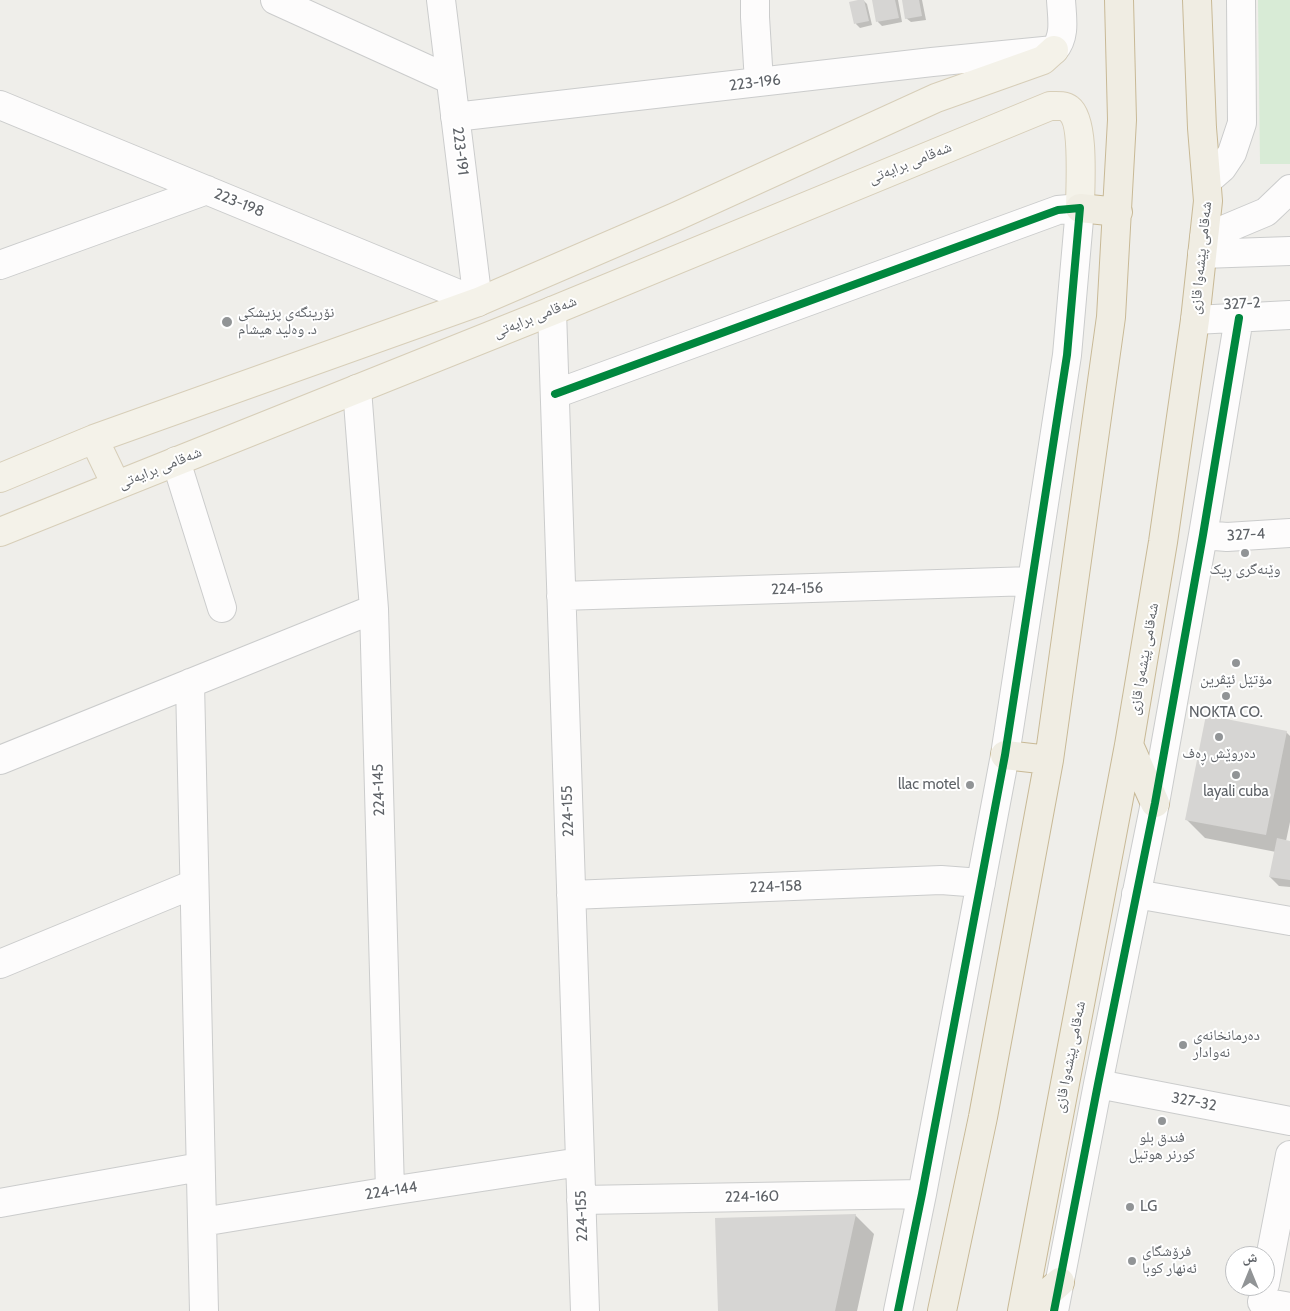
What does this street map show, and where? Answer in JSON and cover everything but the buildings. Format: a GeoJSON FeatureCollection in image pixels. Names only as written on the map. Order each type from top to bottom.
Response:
{"type":"FeatureCollection","features":[{"type":"Feature","properties":{"kind":"highway"},"geometry":{"type":"LineString","coordinates":[[942,1311],[983,1117],[1049,760],[1111,317],[1122,120],[1119,0]]}},
{"type":"Feature","properties":{"kind":"highway","name":"شەقامی پێشەوا قازی"},"geometry":{"type":"LineString","coordinates":[[1022,1311],[1129,745],[1163,542],[1195,320],[1208,201],[1197,0]]}},
{"type":"Feature","properties":{"kind":"highway"},"geometry":{"type":"LineString","coordinates":[[1080,208],[1118,212]]}},
{"type":"Feature","properties":{"kind":"highway"},"geometry":{"type":"LineString","coordinates":[[1129,745],[1155,803]]}},
{"type":"Feature","properties":{"kind":"highway"},"geometry":{"type":"LineString","coordinates":[[1005,755],[1049,760]]}},
{"type":"Feature","properties":{"kind":"highway"},"geometry":{"type":"LineString","coordinates":[[1026,1311],[1060,1282]]}},
{"type":"Feature","properties":{"kind":"main road"},"geometry":{"type":"LineString","coordinates":[[0,478],[94,439],[478,302],[675,217],[936,98],[1043,60],[1054,50]]}},
{"type":"Feature","properties":{"kind":"main road","name":"شەقامی برایەتی"},"geometry":{"type":"LineString","coordinates":[[0,532],[552,311],[1050,106],[1060,105],[1070,109],[1076,120],[1080,135],[1080,208]]}},
{"type":"Feature","properties":{"kind":"main road"},"geometry":{"type":"LineString","coordinates":[[675,217],[696,251]]}},
{"type":"Feature","properties":{"kind":"main road"},"geometry":{"type":"LineString","coordinates":[[94,439],[116,485]]}},
{"type":"Feature","properties":{"kind":"street"},"geometry":{"type":"LineString","coordinates":[[275,0],[451,80]]}},
{"type":"Feature","properties":{"kind":"street","name":"223-191"},"geometry":{"type":"LineString","coordinates":[[441,0],[478,302]]}},
{"type":"Feature","properties":{"kind":"street"},"geometry":{"type":"LineString","coordinates":[[755,0],[754,17],[759,82]]}},
{"type":"Feature","properties":{"kind":"street"},"geometry":{"type":"LineString","coordinates":[[1054,50],[1063,34],[1061,0]]}},
{"type":"Feature","properties":{"kind":"street"},"geometry":{"type":"LineString","coordinates":[[1206,181],[1222,168],[1232,153],[1239,137],[1242,123],[1241,0]]}},
{"type":"Feature","properties":{"kind":"street","name":"223-196"},"geometry":{"type":"LineString","coordinates":[[456,117],[932,62],[1054,50]]}},
{"type":"Feature","properties":{"kind":"street","name":"223-198"},"geometry":{"type":"LineString","coordinates":[[0,106],[478,302]]}},
{"type":"Feature","properties":{"kind":"street"},"geometry":{"type":"LineString","coordinates":[[1203,246],[1266,212],[1290,189]]}},
{"type":"Feature","properties":{"kind":"street"},"geometry":{"type":"LineString","coordinates":[[0,265],[207,190]]}},
{"type":"Feature","properties":{"kind":"street"},"geometry":{"type":"LineString","coordinates":[[555,394],[1058,210],[1080,208],[1067,355],[1005,755],[898,1311]]}},
{"type":"Feature","properties":{"kind":"street"},"geometry":{"type":"LineString","coordinates":[[1203,246],[1290,233]]}},
{"type":"Feature","properties":{"kind":"street"},"geometry":{"type":"LineString","coordinates":[[1203,246],[1290,251]]}},
{"type":"Feature","properties":{"kind":"street","name":"224-155"},"geometry":{"type":"LineString","coordinates":[[552,311],[585,1311]]}},
{"type":"Feature","properties":{"kind":"street","name":"327-2"},"geometry":{"type":"LineString","coordinates":[[1195,320],[1290,315]]}},
{"type":"Feature","properties":{"kind":"street"},"geometry":{"type":"LineString","coordinates":[[1054,1311],[1155,803],[1203,535],[1239,318]]}},
{"type":"Feature","properties":{"kind":"street","name":"224-145"},"geometry":{"type":"LineString","coordinates":[[357,389],[374,609],[390,1191]]}},
{"type":"Feature","properties":{"kind":"street"},"geometry":{"type":"LineString","coordinates":[[176,462],[222,608]]}},
{"type":"Feature","properties":{"kind":"street","name":"327-4"},"geometry":{"type":"LineString","coordinates":[[1203,535],[1227,537],[1290,533]]}},
{"type":"Feature","properties":{"kind":"street","name":"224-156"},"geometry":{"type":"LineString","coordinates":[[562,596],[1032,581]]}},
{"type":"Feature","properties":{"kind":"street"},"geometry":{"type":"LineString","coordinates":[[0,760],[374,609]]}},
{"type":"Feature","properties":{"kind":"street"},"geometry":{"type":"LineString","coordinates":[[190,684],[204,1311]]}},
{"type":"Feature","properties":{"kind":"street","name":"224-158"},"geometry":{"type":"LineString","coordinates":[[571,896],[941,880],[981,882]]}},
{"type":"Feature","properties":{"kind":"street"},"geometry":{"type":"LineString","coordinates":[[0,964],[194,884]]}},
{"type":"Feature","properties":{"kind":"street"},"geometry":{"type":"LineString","coordinates":[[1136,894],[1290,921]]}},
{"type":"Feature","properties":{"kind":"street","name":"327-32"},"geometry":{"type":"LineString","coordinates":[[1098,1084],[1290,1121]]}},
{"type":"Feature","properties":{"kind":"street"},"geometry":{"type":"LineString","coordinates":[[1273,1246],[1290,1155]]}},
{"type":"Feature","properties":{"kind":"street","name":"224-144"},"geometry":{"type":"LineString","coordinates":[[202,1222],[580,1162]]}},
{"type":"Feature","properties":{"kind":"street"},"geometry":{"type":"LineString","coordinates":[[0,1203],[200,1168]]}},
{"type":"Feature","properties":{"kind":"street","name":"224-160"},"geometry":{"type":"LineString","coordinates":[[581,1200],[922,1194]]}},
{"type":"Feature","properties":{"kind":"street"},"geometry":{"type":"LineString","coordinates":[[1263,1296],[1290,1307]]}},
{"type":"Feature","properties":{"kind":"green space"},"geometry":{"type":"Polygon","coordinates":[[[1258,0],[1290,0],[1290,164],[1260,164],[1258,0]]]}},
{"type":"Feature","properties":{"kind":"cycle path"},"geometry":{"type":"LineString","coordinates":[[555,394],[1058,210],[1080,208],[1067,355],[1005,755],[898,1311]]}},
{"type":"Feature","properties":{"kind":"cycle path"},"geometry":{"type":"LineString","coordinates":[[1054,1311],[1155,803],[1203,535],[1239,318]]}},
{"type":"Feature","properties":{"kind":"place","name":"نۆرینگەی پزیشکی د. وەلید هیشام"},"geometry":{"type":"Point","coordinates":[227,322]}},
{"type":"Feature","properties":{"kind":"place","name":"وێنەگری ڕیک"},"geometry":{"type":"Point","coordinates":[1245,553]}},
{"type":"Feature","properties":{"kind":"place","name":"مۆتێل ئێڤرین"},"geometry":{"type":"Point","coordinates":[1236,663]}},
{"type":"Feature","properties":{"kind":"place","name":"NOKTA CO."},"geometry":{"type":"Point","coordinates":[1226,696]}},
{"type":"Feature","properties":{"kind":"place","name":"دەروێش ڕەف"},"geometry":{"type":"Point","coordinates":[1219,737]}},
{"type":"Feature","properties":{"kind":"place","name":"layali cuba"},"geometry":{"type":"Point","coordinates":[1236,775]}},
{"type":"Feature","properties":{"kind":"place","name":"llac motel"},"geometry":{"type":"Point","coordinates":[970,785]}},
{"type":"Feature","properties":{"kind":"place","name":"دەرمانخانەی نەوادار"},"geometry":{"type":"Point","coordinates":[1183,1045]}},
{"type":"Feature","properties":{"kind":"place","name":"فندق بلو كورنر هوتيل"},"geometry":{"type":"Point","coordinates":[1162,1121]}},
{"type":"Feature","properties":{"kind":"place","name":"LG"},"geometry":{"type":"Point","coordinates":[1130,1207]}},
{"type":"Feature","properties":{"kind":"place","name":"فرۆشگای ئەنهار کوبا"},"geometry":{"type":"Point","coordinates":[1132,1261]}}]}
